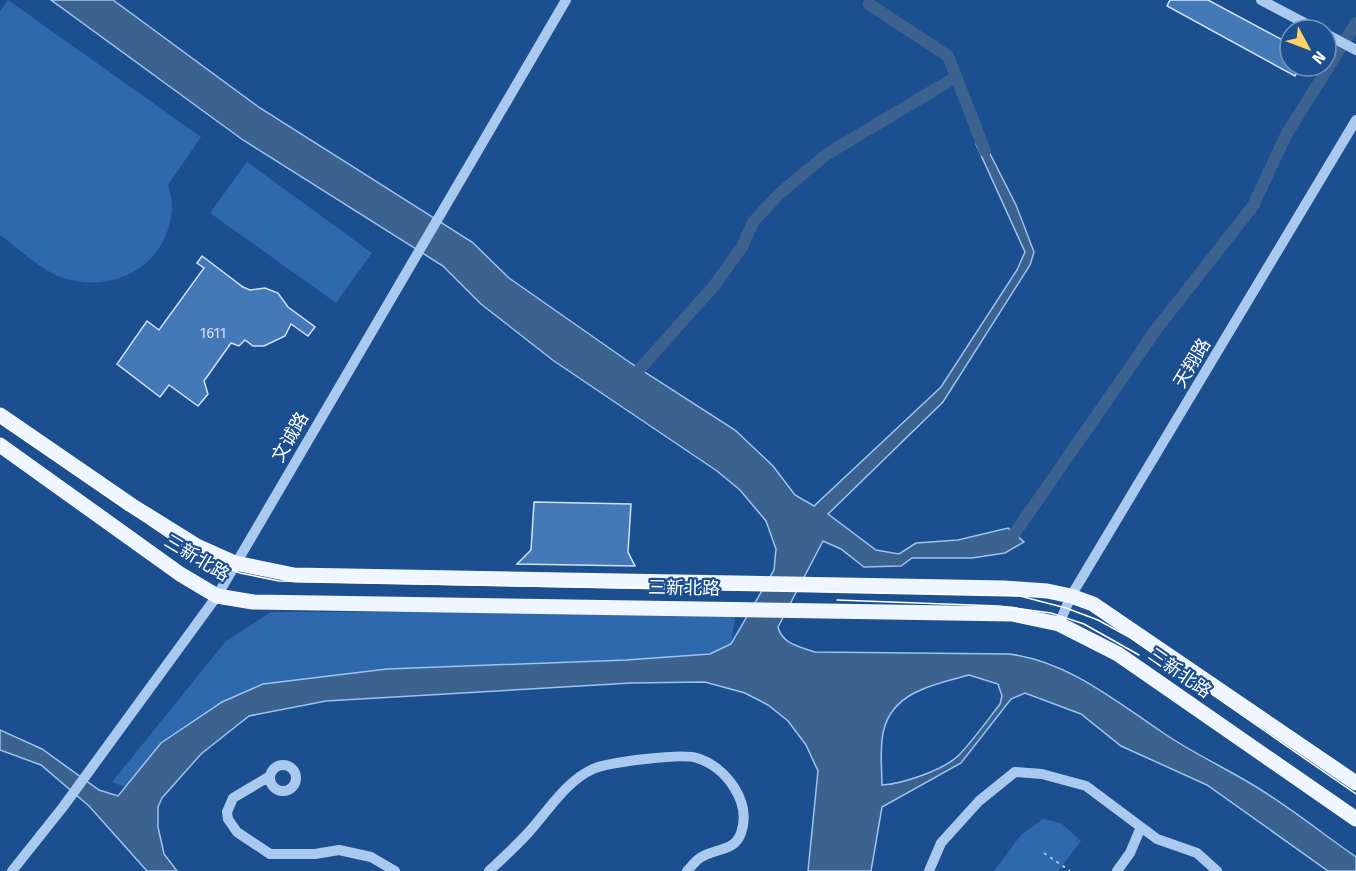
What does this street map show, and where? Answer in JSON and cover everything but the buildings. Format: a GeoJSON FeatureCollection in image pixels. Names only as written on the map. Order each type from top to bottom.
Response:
{"type":"FeatureCollection","features":[{"type":"Feature","properties":{"kind":"main road","name":"三新北路"},"geometry":{"type":"LineString","coordinates":[[0,415],[197,546],[235,562],[294,575],[1004,588],[1071,596],[1093,604],[1356,783]]}},
{"type":"Feature","properties":{"kind":"main road","name":"三新北路"},"geometry":{"type":"LineString","coordinates":[[0,445],[180,574],[217,596],[253,602],[292,603],[740,608],[1012,614],[1059,624],[1118,654],[1356,819]]}},
{"type":"Feature","properties":{"kind":"street","name":"文诚路"},"geometry":{"type":"LineString","coordinates":[[12,871],[63,807],[217,596],[566,0]]}},
{"type":"Feature","properties":{"kind":"street"},"geometry":{"type":"LineString","coordinates":[[1261,0],[1295,18]]}},
{"type":"Feature","properties":{"kind":"street"},"geometry":{"type":"LineString","coordinates":[[1338,40],[1356,50]]}},
{"type":"Feature","properties":{"kind":"street","name":"天翔路"},"geometry":{"type":"LineString","coordinates":[[1059,624],[1071,596],[1356,120]]}},
{"type":"Feature","properties":{"kind":"street"},"geometry":{"type":"LineString","coordinates":[[489,871],[529,832],[573,783],[594,769],[648,759],[696,757],[714,767],[733,783],[744,808],[742,832],[735,844],[700,857],[687,871]]}},
{"type":"Feature","properties":{"kind":"street"},"geometry":{"type":"LineString","coordinates":[[929,871],[941,843],[979,801],[1015,772],[1042,774],[1086,786],[1157,839],[1197,853],[1217,871]]}},
{"type":"Feature","properties":{"kind":"street"},"geometry":{"type":"LineString","coordinates":[[270,776],[233,798],[227,812],[228,819],[237,832],[270,854],[315,854],[339,850],[371,857],[395,871]]}},
{"type":"Feature","properties":{"kind":"street"},"geometry":{"type":"LineString","coordinates":[[1117,871],[1130,853],[1141,827]]}},
{"type":"Feature","properties":{"kind":"path"},"geometry":{"type":"LineString","coordinates":[[1044,854],[1070,871]]}},
{"type":"Feature","properties":{"kind":"shaded area"},"geometry":{"type":"Polygon","coordinates":[[[8,0],[201,137],[168,185],[172,208],[169,228],[161,246],[135,271],[118,279],[81,282],[61,277],[38,264],[0,235],[0,11],[8,0]]]}},
{"type":"Feature","properties":{"kind":"shaded area"},"geometry":{"type":"Polygon","coordinates":[[[51,0],[113,0],[260,108],[472,242],[509,278],[632,364],[735,430],[773,466],[795,495],[814,506],[941,387],[1017,270],[1025,252],[976,144],[980,134],[1016,205],[1034,252],[1030,265],[943,402],[828,514],[876,550],[899,554],[916,543],[958,540],[1008,528],[1024,542],[1005,553],[972,558],[912,558],[901,566],[864,567],[841,549],[823,541],[778,627],[780,633],[792,644],[815,652],[1009,654],[1050,664],[1088,683],[1171,738],[1283,804],[1356,857],[1356,871],[1328,871],[1207,785],[1121,746],[1081,714],[1025,693],[1011,699],[961,763],[882,807],[871,871],[808,871],[818,771],[806,745],[788,721],[768,705],[745,693],[705,682],[631,683],[326,701],[249,716],[201,754],[162,798],[158,807],[158,827],[164,854],[177,871],[147,871],[89,806],[41,765],[0,750],[0,730],[42,749],[99,790],[118,796],[161,743],[222,702],[263,684],[387,669],[626,660],[710,654],[731,644],[774,570],[776,549],[766,521],[740,490],[717,471],[554,361],[481,304],[443,266],[243,140],[51,0]],[[969,675],[918,691],[897,706],[889,716],[882,736],[882,785],[922,775],[943,766],[959,755],[1000,704],[1002,696],[998,684],[969,675]]]}},
{"type":"Feature","properties":{"kind":"shaded area"},"geometry":{"type":"Polygon","coordinates":[[[247,162],[372,253],[336,303],[210,213],[247,162]]]}},
{"type":"Feature","properties":{"kind":"shaded area"},"geometry":{"type":"Polygon","coordinates":[[[271,612],[736,612],[731,644],[710,654],[626,660],[387,669],[189,727],[161,743],[125,787],[112,782],[226,641],[271,612]]]}},
{"type":"Feature","properties":{"kind":"shaded area"},"geometry":{"type":"Polygon","coordinates":[[[1043,819],[1061,823],[1081,841],[1058,871],[994,871],[1021,835],[1043,819]]]}},
{"type":"Feature","properties":{"kind":"waterway"},"geometry":{"type":"LineString","coordinates":[[869,4],[948,56],[985,151]]}},
{"type":"Feature","properties":{"kind":"waterway"},"geometry":{"type":"LineString","coordinates":[[1002,541],[1010,540],[1158,327],[1253,206],[1286,135],[1356,23]]}},
{"type":"Feature","properties":{"kind":"waterway"},"geometry":{"type":"LineString","coordinates":[[630,380],[713,287],[742,247],[753,222],[779,194],[827,154],[956,77]]}},
{"type":"Feature","properties":{"kind":"tram line"},"geometry":{"type":"LineString","coordinates":[[0,423],[192,554],[240,573],[279,581],[1020,596],[1066,608],[1098,620],[1129,637],[1356,794]]}},
{"type":"Feature","properties":{"kind":"tram line"},"geometry":{"type":"LineString","coordinates":[[837,600],[999,606],[1051,613],[1084,624],[1139,655]]}}]}
